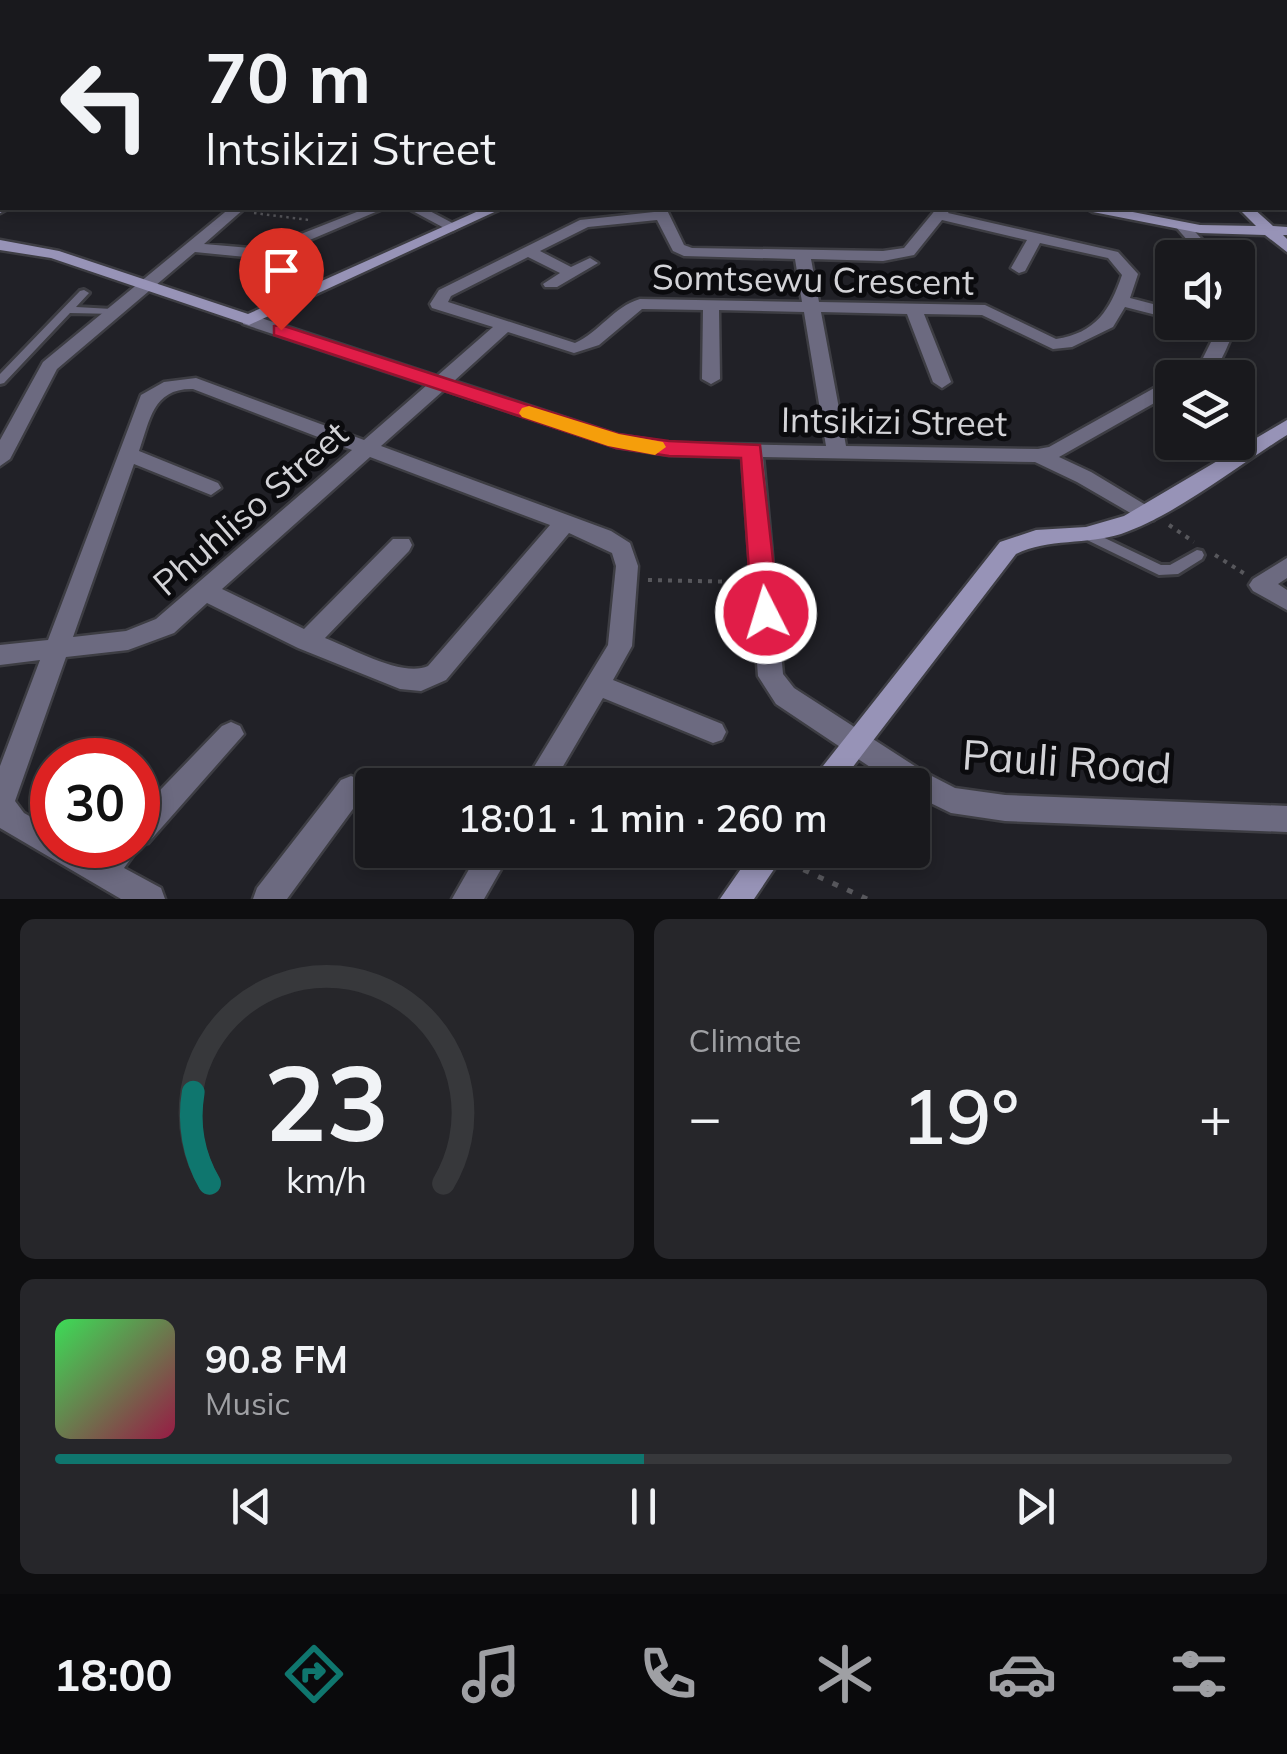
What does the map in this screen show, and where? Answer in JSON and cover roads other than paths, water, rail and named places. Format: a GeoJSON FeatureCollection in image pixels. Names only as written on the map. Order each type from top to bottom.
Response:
{"type":"FeatureCollection","features":[{"type":"Feature","properties":{"kind":"street"},"geometry":{"type":"LineString","coordinates":[[0,459],[8,430],[49,366],[235,210]]}},
{"type":"Feature","properties":{"kind":"street"},"geometry":{"type":"LineString","coordinates":[[190,247],[260,256],[373,210]]}},
{"type":"Feature","properties":{"kind":"street"},"geometry":{"type":"LineString","coordinates":[[418,210],[454,226]]}},
{"type":"Feature","properties":{"kind":"street"},"geometry":{"type":"LineString","coordinates":[[249,320],[491,210]]}},
{"type":"Feature","properties":{"kind":"street"},"geometry":{"type":"LineString","coordinates":[[1103,210],[1182,226],[1279,231]]}},
{"type":"Feature","properties":{"kind":"street"},"geometry":{"type":"LineString","coordinates":[[1248,210],[1279,231],[1287,246]]}},
{"type":"Feature","properties":{"kind":"street"},"geometry":{"type":"LineString","coordinates":[[660,211],[678,248],[690,254],[902,256],[941,211]]}},
{"type":"Feature","properties":{"kind":"street","name":"Somtsewu Crescent"},"geometry":{"type":"LineString","coordinates":[[660,211],[585,223],[445,293],[437,301],[444,309],[579,348],[590,345],[635,305],[984,310],[1053,344],[1066,343],[1106,323],[1121,301],[1130,274],[1113,255],[941,211]]}},
{"type":"Feature","properties":{"kind":"street"},"geometry":{"type":"LineString","coordinates":[[1182,226],[1195,240]]}},
{"type":"Feature","properties":{"kind":"street"},"geometry":{"type":"LineString","coordinates":[[1019,268],[1036,237]]}},
{"type":"Feature","properties":{"kind":"street","name":"Intsikizi Street"},"geometry":{"type":"LineString","coordinates":[[0,245],[42,251],[440,384],[640,446],[1038,456]]}},
{"type":"Feature","properties":{"kind":"street"},"geometry":{"type":"LineString","coordinates":[[528,251],[572,272]]}},
{"type":"Feature","properties":{"kind":"street"},"geometry":{"type":"LineString","coordinates":[[802,256],[837,452]]}},
{"type":"Feature","properties":{"kind":"street"},"geometry":{"type":"LineString","coordinates":[[551,284],[590,263]]}},
{"type":"Feature","properties":{"kind":"street"},"geometry":{"type":"LineString","coordinates":[[1121,301],[1155,310]]}},
{"type":"Feature","properties":{"kind":"street"},"geometry":{"type":"LineString","coordinates":[[711,304],[711,379]]}},
{"type":"Feature","properties":{"kind":"street"},"geometry":{"type":"LineString","coordinates":[[912,308],[942,382]]}},
{"type":"Feature","properties":{"kind":"street","name":"Phuhliso Street"},"geometry":{"type":"LineString","coordinates":[[0,656],[128,640],[165,626],[504,327]]}},
{"type":"Feature","properties":{"kind":"street"},"geometry":{"type":"LineString","coordinates":[[30,832],[13,822],[1,801],[148,399],[168,385],[188,383],[617,544],[625,554],[623,636],[547,768]]}},
{"type":"Feature","properties":{"kind":"street"},"geometry":{"type":"LineString","coordinates":[[1038,456],[1055,452],[1155,396]]}},
{"type":"Feature","properties":{"kind":"street"},"geometry":{"type":"LineString","coordinates":[[835,768],[1008,548],[1035,538],[1088,534],[1146,515],[1287,426]]}},
{"type":"Feature","properties":{"kind":"street","name":"Pauli Road"},"geometry":{"type":"LineString","coordinates":[[752,450],[774,684],[785,696],[951,800],[1287,819]]}},
{"type":"Feature","properties":{"kind":"street"},"geometry":{"type":"LineString","coordinates":[[128,454],[211,488]]}},
{"type":"Feature","properties":{"kind":"street"},"geometry":{"type":"LineString","coordinates":[[1038,456],[1146,515]]}},
{"type":"Feature","properties":{"kind":"street"},"geometry":{"type":"LineString","coordinates":[[204,591],[308,641],[400,679],[421,681],[437,673],[564,524]]}},
{"type":"Feature","properties":{"kind":"street"},"geometry":{"type":"LineString","coordinates":[[308,641],[401,545]]}},
{"type":"Feature","properties":{"kind":"street"},"geometry":{"type":"LineString","coordinates":[[1287,566],[1261,585],[1287,601]]}},
{"type":"Feature","properties":{"kind":"street"},"geometry":{"type":"LineString","coordinates":[[598,684],[712,732]]}},
{"type":"Feature","properties":{"kind":"street"},"geometry":{"type":"LineString","coordinates":[[160,810],[231,734]]}},
{"type":"Feature","properties":{"kind":"street"},"geometry":{"type":"LineString","coordinates":[[268,899],[351,789]]}},
{"type":"Feature","properties":{"kind":"street"},"geometry":{"type":"LineString","coordinates":[[94,868],[150,899]]}},
{"type":"Feature","properties":{"kind":"street"},"geometry":{"type":"LineString","coordinates":[[101,872],[105,868]]}},
{"type":"Feature","properties":{"kind":"street"},"geometry":{"type":"LineString","coordinates":[[467,899],[486,868]]}},
{"type":"Feature","properties":{"kind":"street"},"geometry":{"type":"LineString","coordinates":[[735,899],[758,868]]}},
{"type":"Feature","properties":{"kind":"lane"},"geometry":{"type":"LineString","coordinates":[[0,380],[84,294]]}},
{"type":"Feature","properties":{"kind":"lane"},"geometry":{"type":"LineString","coordinates":[[68,310],[112,312]]}},
{"type":"Feature","properties":{"kind":"lane"},"geometry":{"type":"LineString","coordinates":[[1088,534],[1159,570],[1174,570],[1197,555]]}}]}
